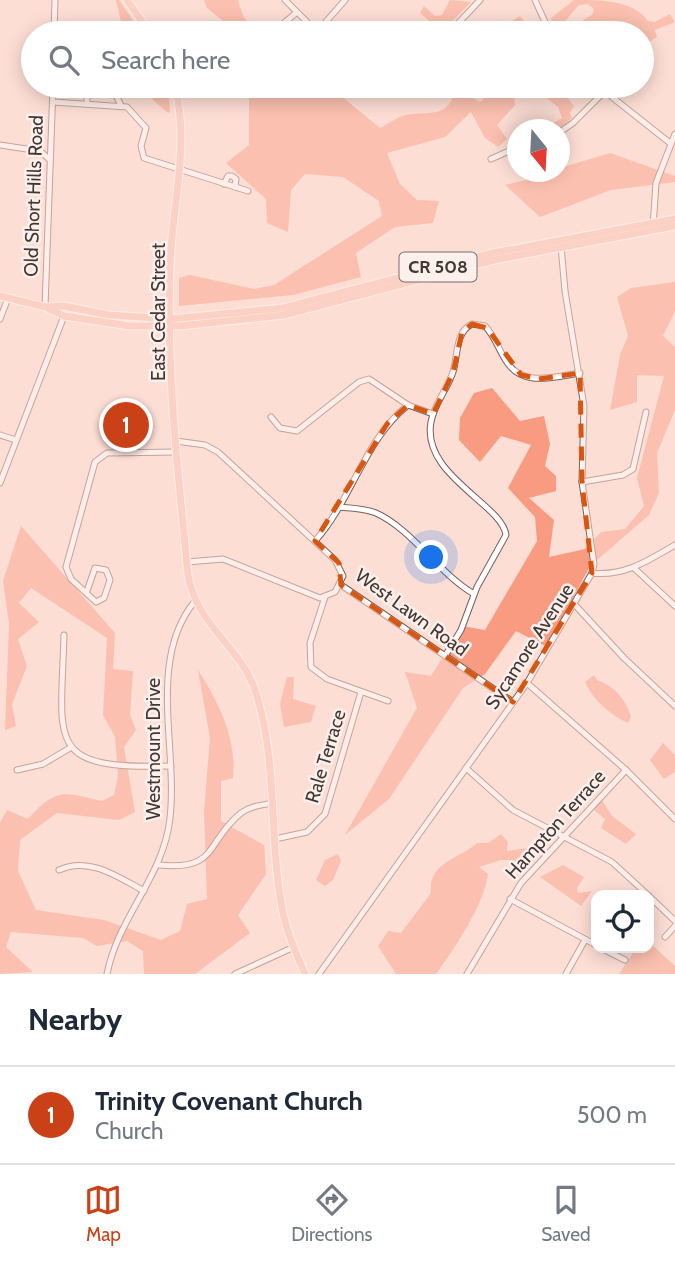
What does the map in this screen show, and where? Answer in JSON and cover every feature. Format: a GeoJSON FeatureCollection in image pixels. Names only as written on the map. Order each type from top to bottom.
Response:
{"type":"FeatureCollection","features":[{"type":"Feature","properties":{"kind":"main road"},"geometry":{"type":"LineString","coordinates":[[127,0],[142,21]]}},
{"type":"Feature","properties":{"kind":"main road","name":"East Cedar Street"},"geometry":{"type":"LineString","coordinates":[[177,98],[182,126],[170,264],[171,323],[176,441],[187,562],[195,601],[212,629],[247,671],[254,687],[270,748],[283,915],[305,974]]}},
{"type":"Feature","properties":{"kind":"main road","name":"CR 508"},"geometry":{"type":"LineString","coordinates":[[4,297],[45,307],[64,316],[109,324],[171,323],[297,308],[494,256],[653,226],[675,219]]}},
{"type":"Feature","properties":{"kind":"main road","name":"CR 508"},"geometry":{"type":"LineString","coordinates":[[653,226],[675,226]]}},
{"type":"Feature","properties":{"kind":"main road","name":"CR 508"},"geometry":{"type":"LineString","coordinates":[[45,307],[64,306],[171,323]]}},
{"type":"Feature","properties":{"kind":"main road"},"geometry":{"type":"LineString","coordinates":[[64,316],[68,311],[92,315],[96,313]]}},
{"type":"Feature","properties":{"kind":"street"},"geometry":{"type":"LineString","coordinates":[[54,21],[55,0]]}},
{"type":"Feature","properties":{"kind":"street"},"geometry":{"type":"LineString","coordinates":[[285,0],[305,21]]}},
{"type":"Feature","properties":{"kind":"street"},"geometry":{"type":"LineString","coordinates":[[327,21],[345,0]]}},
{"type":"Feature","properties":{"kind":"street"},"geometry":{"type":"LineString","coordinates":[[460,21],[480,0]]}},
{"type":"Feature","properties":{"kind":"street"},"geometry":{"type":"LineString","coordinates":[[535,0],[545,21]]}},
{"type":"Feature","properties":{"kind":"street"},"geometry":{"type":"LineString","coordinates":[[286,21],[296,13]]}},
{"type":"Feature","properties":{"kind":"street","name":"Old Short Hills Road"},"geometry":{"type":"LineString","coordinates":[[45,307],[53,98]]}},
{"type":"Feature","properties":{"kind":"street"},"geometry":{"type":"LineString","coordinates":[[87,98],[87,103]]}},
{"type":"Feature","properties":{"kind":"street"},"geometry":{"type":"LineString","coordinates":[[117,98],[121,106]]}},
{"type":"Feature","properties":{"kind":"street"},"geometry":{"type":"LineString","coordinates":[[570,122],[597,98]]}},
{"type":"Feature","properties":{"kind":"street"},"geometry":{"type":"LineString","coordinates":[[612,98],[670,143]]}},
{"type":"Feature","properties":{"kind":"street"},"geometry":{"type":"LineString","coordinates":[[53,102],[127,107],[145,125],[141,152],[144,158],[248,191]]}},
{"type":"Feature","properties":{"kind":"street"},"geometry":{"type":"LineString","coordinates":[[653,226],[656,183],[675,134]]}},
{"type":"Feature","properties":{"kind":"street"},"geometry":{"type":"LineString","coordinates":[[0,145],[40,151],[50,160]]}},
{"type":"Feature","properties":{"kind":"street"},"geometry":{"type":"LineString","coordinates":[[491,159],[507,152]]}},
{"type":"Feature","properties":{"kind":"street"},"geometry":{"type":"LineString","coordinates":[[224,184],[228,176],[232,176],[236,179],[235,187]]}},
{"type":"Feature","properties":{"kind":"street","name":"Sycamore Avenue"},"geometry":{"type":"LineString","coordinates":[[319,974],[527,683],[592,573],[594,564],[582,482],[584,414],[580,373],[565,292],[561,243]]}},
{"type":"Feature","properties":{"kind":"street"},"geometry":{"type":"LineString","coordinates":[[0,319],[4,297]]}},
{"type":"Feature","properties":{"kind":"street"},"geometry":{"type":"LineString","coordinates":[[0,483],[64,316]]}},
{"type":"Feature","properties":{"kind":"street"},"geometry":{"type":"LineString","coordinates":[[445,656],[461,630],[474,594],[504,544],[506,532],[501,523],[454,479],[442,462],[430,433],[433,414],[453,373],[462,332],[472,324],[487,328],[510,367],[521,375],[538,379],[580,373]]}},
{"type":"Feature","properties":{"kind":"street"},"geometry":{"type":"LineString","coordinates":[[271,417],[280,428],[298,430],[359,382],[369,379],[408,405],[433,414]]}},
{"type":"Feature","properties":{"kind":"street"},"geometry":{"type":"LineString","coordinates":[[315,541],[387,424],[408,405]]}},
{"type":"Feature","properties":{"kind":"street"},"geometry":{"type":"LineString","coordinates":[[582,482],[623,475],[633,469],[646,412]]}},
{"type":"Feature","properties":{"kind":"street"},"geometry":{"type":"LineString","coordinates":[[0,435],[16,440]]}},
{"type":"Feature","properties":{"kind":"street","name":"West Lawn Road"},"geometry":{"type":"LineString","coordinates":[[176,441],[211,447],[341,567],[341,585],[513,702]]}},
{"type":"Feature","properties":{"kind":"street"},"geometry":{"type":"LineString","coordinates":[[87,591],[95,568],[106,570],[110,580],[102,601],[92,600],[87,591],[71,579],[66,567],[95,462],[107,453],[177,452]]}},
{"type":"Feature","properties":{"kind":"street"},"geometry":{"type":"LineString","coordinates":[[337,508],[368,511],[385,519],[459,585],[474,594]]}},
{"type":"Feature","properties":{"kind":"street"},"geometry":{"type":"LineString","coordinates":[[592,573],[609,574],[634,568],[675,545]]}},
{"type":"Feature","properties":{"kind":"street"},"geometry":{"type":"LineString","coordinates":[[187,562],[223,558],[313,597],[325,597]]}},
{"type":"Feature","properties":{"kind":"street"},"geometry":{"type":"LineString","coordinates":[[634,568],[675,606]]}},
{"type":"Feature","properties":{"kind":"street"},"geometry":{"type":"LineString","coordinates":[[341,585],[325,597],[310,643],[311,667],[327,679],[388,701]]}},
{"type":"Feature","properties":{"kind":"street","name":"Westmount Drive"},"geometry":{"type":"LineString","coordinates":[[107,974],[116,942],[159,865],[170,818],[170,648],[179,623],[195,601]]}},
{"type":"Feature","properties":{"kind":"street"},"geometry":{"type":"LineString","coordinates":[[575,605],[624,658],[675,706]]}},
{"type":"Feature","properties":{"kind":"street"},"geometry":{"type":"LineString","coordinates":[[64,635],[61,725],[70,748],[80,756],[114,766],[171,766]]}},
{"type":"Feature","properties":{"kind":"street"},"geometry":{"type":"LineString","coordinates":[[527,683],[626,769],[675,819]]}},
{"type":"Feature","properties":{"kind":"street","name":"Rale Terrace"},"geometry":{"type":"LineString","coordinates":[[275,839],[307,832],[325,814],[362,692]]}},
{"type":"Feature","properties":{"kind":"street"},"geometry":{"type":"LineString","coordinates":[[17,771],[43,764],[70,748]]}},
{"type":"Feature","properties":{"kind":"street"},"geometry":{"type":"LineString","coordinates":[[466,768],[513,810],[612,862],[642,890]]}},
{"type":"Feature","properties":{"kind":"street","name":"Hampton Terrace"},"geometry":{"type":"LineString","coordinates":[[467,974],[510,899],[563,836],[626,769]]}},
{"type":"Feature","properties":{"kind":"street"},"geometry":{"type":"LineString","coordinates":[[159,865],[179,867],[197,863],[241,814],[273,803]]}},
{"type":"Feature","properties":{"kind":"street"},"geometry":{"type":"LineString","coordinates":[[59,870],[79,865],[98,868],[144,891]]}},
{"type":"Feature","properties":{"kind":"street"},"geometry":{"type":"LineString","coordinates":[[510,899],[591,943]]}},
{"type":"Feature","properties":{"kind":"street"},"geometry":{"type":"LineString","coordinates":[[654,901],[675,920]]}},
{"type":"Feature","properties":{"kind":"street"},"geometry":{"type":"LineString","coordinates":[[664,937],[675,926]]}},
{"type":"Feature","properties":{"kind":"street"},"geometry":{"type":"LineString","coordinates":[[566,974],[585,940]]}},
{"type":"Feature","properties":{"kind":"street"},"geometry":{"type":"LineString","coordinates":[[235,974],[294,947]]}},
{"type":"Feature","properties":{"kind":"street"},"geometry":{"type":"LineString","coordinates":[[611,953],[625,960]]}},
{"type":"Feature","properties":{"kind":"highlighted area"},"geometry":{"type":"Polygon","coordinates":[[[472,324],[487,328],[521,375],[539,379],[580,373],[582,482],[592,573],[513,702],[341,585],[339,563],[315,541],[387,424],[408,405],[433,414],[453,373],[462,332],[472,324]]]}},
{"type":"Feature","properties":{"kind":"shaded area"},"geometry":{"type":"Polygon","coordinates":[[[116,0],[119,0],[134,21],[121,21],[116,0]]]}},
{"type":"Feature","properties":{"kind":"shaded area"},"geometry":{"type":"Polygon","coordinates":[[[204,0],[238,0],[247,21],[223,21],[207,8],[204,0]]]}},
{"type":"Feature","properties":{"kind":"shaded area"},"geometry":{"type":"Polygon","coordinates":[[[450,0],[471,2],[453,21],[429,21],[420,13],[424,6],[435,16],[442,15],[450,0]]]}},
{"type":"Feature","properties":{"kind":"shaded area"},"geometry":{"type":"Polygon","coordinates":[[[574,0],[606,1],[625,5],[642,14],[648,21],[583,21],[592,15],[594,9],[588,4],[579,5],[565,21],[551,21],[551,18],[574,0]]]}},
{"type":"Feature","properties":{"kind":"shaded area"},"geometry":{"type":"Polygon","coordinates":[[[670,14],[675,22],[655,30],[657,37],[654,39],[654,22],[670,14]]]}},
{"type":"Feature","properties":{"kind":"shaded area"},"geometry":{"type":"Polygon","coordinates":[[[151,98],[169,98],[168,113],[151,98]]]}},
{"type":"Feature","properties":{"kind":"shaded area"},"geometry":{"type":"Polygon","coordinates":[[[249,98],[344,98],[380,128],[403,116],[437,112],[453,98],[473,98],[480,102],[484,98],[514,98],[515,105],[497,125],[507,139],[498,147],[485,138],[471,112],[445,137],[387,153],[400,184],[417,200],[439,201],[433,223],[395,227],[356,253],[361,277],[293,295],[179,306],[179,278],[190,275],[254,289],[274,285],[382,216],[379,201],[343,177],[305,174],[291,190],[288,232],[267,223],[266,199],[226,163],[249,145],[249,98]]]}},
{"type":"Feature","properties":{"kind":"shaded area"},"geometry":{"type":"Polygon","coordinates":[[[547,98],[568,98],[574,106],[570,120],[562,118],[558,107],[547,98]]]}},
{"type":"Feature","properties":{"kind":"shaded area"},"geometry":{"type":"Polygon","coordinates":[[[610,153],[675,176],[675,182],[611,190],[540,217],[505,185],[518,182],[570,182],[570,165],[610,153]]]}},
{"type":"Feature","properties":{"kind":"shaded area"},"geometry":{"type":"Polygon","coordinates":[[[675,282],[675,311],[663,336],[675,347],[675,410],[657,453],[659,493],[649,515],[590,566],[547,647],[516,631],[485,674],[463,688],[389,799],[345,835],[417,708],[405,672],[431,676],[462,626],[485,630],[537,541],[535,517],[508,488],[531,445],[501,436],[480,462],[459,440],[460,418],[474,393],[492,388],[520,421],[544,416],[550,444],[545,466],[556,476],[556,491],[529,498],[554,520],[549,557],[585,549],[601,532],[625,529],[644,506],[637,478],[664,376],[637,375],[637,402],[610,410],[620,355],[628,336],[617,297],[631,288],[675,282]]]}},
{"type":"Feature","properties":{"kind":"shaded area"},"geometry":{"type":"Polygon","coordinates":[[[21,526],[115,633],[113,669],[133,671],[130,715],[136,730],[124,747],[135,812],[119,820],[57,813],[20,840],[18,871],[36,910],[104,920],[161,940],[180,931],[187,904],[207,899],[204,812],[210,738],[198,670],[219,708],[232,749],[233,778],[221,781],[221,821],[264,845],[266,874],[238,915],[250,933],[195,974],[144,974],[143,951],[127,941],[97,946],[83,938],[11,932],[6,947],[33,972],[0,974],[0,823],[7,810],[28,819],[46,801],[61,795],[69,794],[102,801],[114,795],[118,775],[115,737],[103,715],[107,638],[31,588],[19,603],[39,622],[18,639],[27,666],[12,704],[16,726],[5,730],[9,624],[3,581],[21,526]]]}},
{"type":"Feature","properties":{"kind":"shaded area"},"geometry":{"type":"Polygon","coordinates":[[[594,675],[623,699],[631,717],[628,723],[597,701],[585,682],[594,675]]]}},
{"type":"Feature","properties":{"kind":"shaded area"},"geometry":{"type":"Polygon","coordinates":[[[287,677],[294,677],[293,699],[316,706],[311,722],[284,727],[280,704],[287,677]]]}},
{"type":"Feature","properties":{"kind":"shaded area"},"geometry":{"type":"Polygon","coordinates":[[[663,743],[675,755],[675,772],[664,779],[650,760],[663,743]]]}},
{"type":"Feature","properties":{"kind":"shaded area"},"geometry":{"type":"Polygon","coordinates":[[[602,800],[612,816],[636,834],[626,844],[601,828],[605,819],[593,809],[602,800]]]}},
{"type":"Feature","properties":{"kind":"shaded area"},"geometry":{"type":"Polygon","coordinates":[[[501,834],[508,842],[507,851],[529,848],[537,857],[523,871],[512,860],[501,860],[479,867],[488,874],[481,899],[460,939],[436,974],[396,974],[378,946],[388,931],[401,933],[431,893],[431,883],[439,868],[477,843],[488,843],[501,834]]]}},
{"type":"Feature","properties":{"kind":"shaded area"},"geometry":{"type":"Polygon","coordinates":[[[338,854],[341,861],[333,880],[325,886],[316,880],[325,860],[338,854]]]}},
{"type":"Feature","properties":{"kind":"shaded area"},"geometry":{"type":"Polygon","coordinates":[[[563,865],[584,877],[577,888],[578,893],[591,892],[581,906],[540,877],[563,865]]]}},
{"type":"Feature","properties":{"kind":"shaded area"},"geometry":{"type":"Polygon","coordinates":[[[654,947],[675,966],[675,974],[619,974],[633,953],[654,953],[654,947]]]}},
{"type":"Feature","properties":{"kind":"place","name":"Trinity Covenant Church"},"geometry":{"type":"Point","coordinates":[126,425]}}]}
